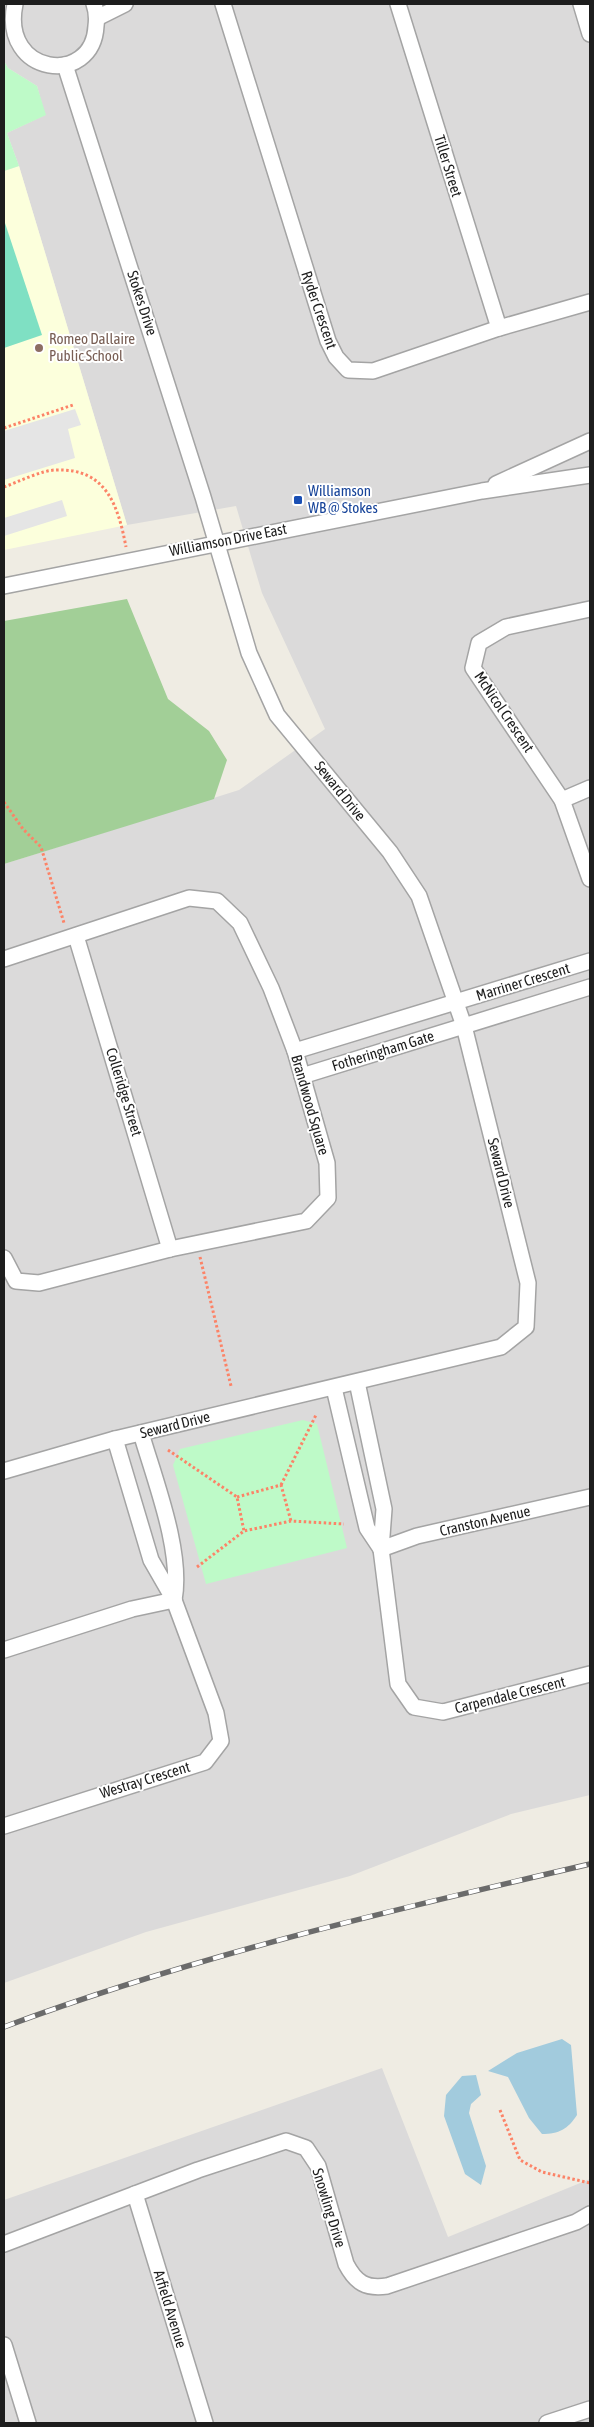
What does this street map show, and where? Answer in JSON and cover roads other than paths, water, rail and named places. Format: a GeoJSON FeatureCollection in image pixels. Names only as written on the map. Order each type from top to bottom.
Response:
{"type":"FeatureCollection","features":[{"type":"Feature","properties":{"kind":"street"},"geometry":{"type":"LineString","coordinates":[[14,4],[11,16],[11,30],[16,43],[24,54],[36,62],[51,66],[66,65],[78,59],[89,50],[96,38],[96,11],[125,4]]}},
{"type":"Feature","properties":{"kind":"street","name":"Ryder Crescent"},"geometry":{"type":"LineString","coordinates":[[223,4],[328,341],[336,357],[348,370],[373,371],[499,328],[590,302]]}},
{"type":"Feature","properties":{"kind":"street","name":"Tiller Street"},"geometry":{"type":"LineString","coordinates":[[398,4],[499,328]]}},
{"type":"Feature","properties":{"kind":"street"},"geometry":{"type":"LineString","coordinates":[[581,4],[590,34]]}},
{"type":"Feature","properties":{"kind":"street","name":"Stokes Drive"},"geometry":{"type":"LineString","coordinates":[[66,65],[216,542]]}},
{"type":"Feature","properties":{"kind":"street","name":"Williamson Drive East"},"geometry":{"type":"LineString","coordinates":[[482,491],[590,441]]}},
{"type":"Feature","properties":{"kind":"street","name":"Williamson Drive East"},"geometry":{"type":"LineString","coordinates":[[4,586],[216,542],[482,491],[590,475]]}},
{"type":"Feature","properties":{"kind":"street","name":"Seward Drive"},"geometry":{"type":"LineString","coordinates":[[4,1471],[115,1440],[501,1347],[526,1327],[528,1283],[464,1026],[419,896],[390,852],[278,715],[249,653],[216,542]]}},
{"type":"Feature","properties":{"kind":"street","name":"McNicol Crescent"},"geometry":{"type":"LineString","coordinates":[[590,609],[506,627],[480,642],[473,668],[562,800],[590,879]]}},
{"type":"Feature","properties":{"kind":"street"},"geometry":{"type":"LineString","coordinates":[[562,800],[590,788]]}},
{"type":"Feature","properties":{"kind":"street","name":"Brandwood Square"},"geometry":{"type":"LineString","coordinates":[[4,958],[189,898],[217,901],[240,923],[271,988],[295,1051],[327,1163],[328,1198],[306,1221],[170,1249],[39,1283],[16,1281],[4,1258]]}},
{"type":"Feature","properties":{"kind":"street","name":"Colleridge Street"},"geometry":{"type":"LineString","coordinates":[[72,937],[170,1249]]}},
{"type":"Feature","properties":{"kind":"street","name":"Marriner Crescent"},"geometry":{"type":"LineString","coordinates":[[455,1003],[590,961]]}},
{"type":"Feature","properties":{"kind":"street","name":"Marriner Crescent"},"geometry":{"type":"LineString","coordinates":[[464,1026],[590,987]]}},
{"type":"Feature","properties":{"kind":"street","name":"Fotheringham Gate"},"geometry":{"type":"LineString","coordinates":[[295,1051],[455,1003]]}},
{"type":"Feature","properties":{"kind":"street","name":"Fotheringham Gate"},"geometry":{"type":"LineString","coordinates":[[302,1076],[464,1026]]}},
{"type":"Feature","properties":{"kind":"street","name":"Carpendale Crescent"},"geometry":{"type":"LineString","coordinates":[[357,1382],[384,1509],[381,1549],[398,1684],[414,1707],[443,1712],[590,1674]]}},
{"type":"Feature","properties":{"kind":"street","name":"Carpendale Crescent"},"geometry":{"type":"LineString","coordinates":[[334,1388],[367,1528],[381,1549]]}},
{"type":"Feature","properties":{"kind":"street","name":"Westray Crescent"},"geometry":{"type":"LineString","coordinates":[[141,1434],[176,1555],[177,1584],[174,1600]]}},
{"type":"Feature","properties":{"kind":"street","name":"Westray Crescent"},"geometry":{"type":"LineString","coordinates":[[4,1826],[205,1762],[221,1741],[216,1713],[174,1600],[151,1560],[115,1440]]}},
{"type":"Feature","properties":{"kind":"street","name":"Cranston Avenue"},"geometry":{"type":"LineString","coordinates":[[381,1549],[417,1536],[590,1497]]}},
{"type":"Feature","properties":{"kind":"street"},"geometry":{"type":"LineString","coordinates":[[4,1650],[132,1609],[174,1600]]}},
{"type":"Feature","properties":{"kind":"street","name":"Snowling Drive"},"geometry":{"type":"LineString","coordinates":[[4,2244],[135,2194],[286,2141],[306,2148],[318,2166],[346,2264],[353,2277],[363,2285],[375,2288],[388,2286],[576,2222],[590,2214]]}},
{"type":"Feature","properties":{"kind":"street","name":"Arfield Avenue"},"geometry":{"type":"LineString","coordinates":[[135,2194],[205,2423]]}},
{"type":"Feature","properties":{"kind":"street"},"geometry":{"type":"LineString","coordinates":[[4,2344],[28,2423]]}},
{"type":"Feature","properties":{"kind":"street"},"geometry":{"type":"LineString","coordinates":[[547,2423],[590,2408]]}},
{"type":"Feature","properties":{"kind":"water"},"geometry":{"type":"Polygon","coordinates":[[[562,2039],[571,2045],[577,2115],[562,2130],[542,2134],[529,2118],[508,2077],[488,2071],[517,2053],[562,2039]]]}},
{"type":"Feature","properties":{"kind":"water"},"geometry":{"type":"Polygon","coordinates":[[[476,2075],[481,2095],[471,2104],[469,2113],[486,2166],[481,2185],[465,2174],[444,2116],[446,2095],[462,2076],[476,2075]]]}},
{"type":"Feature","properties":{"kind":"railway"},"geometry":{"type":"LineString","coordinates":[[4,2027],[76,2001],[221,1956],[368,1917],[590,1864]]}},
{"type":"Feature","properties":{"kind":"place","name":"Romeo Dallaire Public School"},"geometry":{"type":"Point","coordinates":[39,348]}},
{"type":"Feature","properties":{"kind":"place","name":"Williamson WB @ Stokes"},"geometry":{"type":"Point","coordinates":[298,500]}}]}
